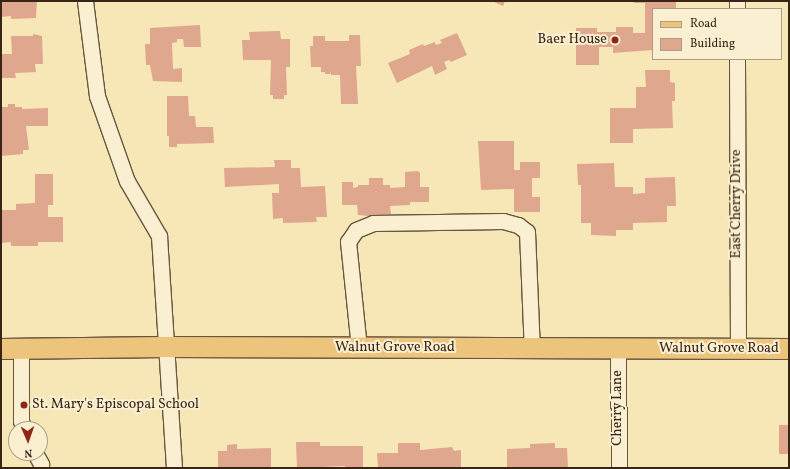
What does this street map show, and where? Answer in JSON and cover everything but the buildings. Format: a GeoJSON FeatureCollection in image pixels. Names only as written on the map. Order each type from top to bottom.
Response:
{"type":"FeatureCollection","features":[{"type":"Feature","properties":{"kind":"main road","name":"Walnut Grove Road"},"geometry":{"type":"LineString","coordinates":[[1,348],[165,347],[789,349]]}},
{"type":"Feature","properties":{"kind":"street"},"geometry":{"type":"LineString","coordinates":[[85,1],[97,96],[127,181],[159,236],[174,468]]}},
{"type":"Feature","properties":{"kind":"street","name":"East Cherry Drive"},"geometry":{"type":"LineString","coordinates":[[737,60],[738,349]]}},
{"type":"Feature","properties":{"kind":"street"},"geometry":{"type":"LineString","coordinates":[[358,348],[348,242],[356,230],[373,223],[503,221],[518,225],[527,232],[532,349]]}},
{"type":"Feature","properties":{"kind":"street"},"geometry":{"type":"LineString","coordinates":[[20,348],[22,421]]}},
{"type":"Feature","properties":{"kind":"street","name":"Cherry Lane"},"geometry":{"type":"LineString","coordinates":[[618,348],[619,468]]}},
{"type":"Feature","properties":{"kind":"place","name":"Baer House"},"geometry":{"type":"Point","coordinates":[615,40]}},
{"type":"Feature","properties":{"kind":"place","name":"St. Mary's Episcopal School"},"geometry":{"type":"Point","coordinates":[24,405]}}]}
